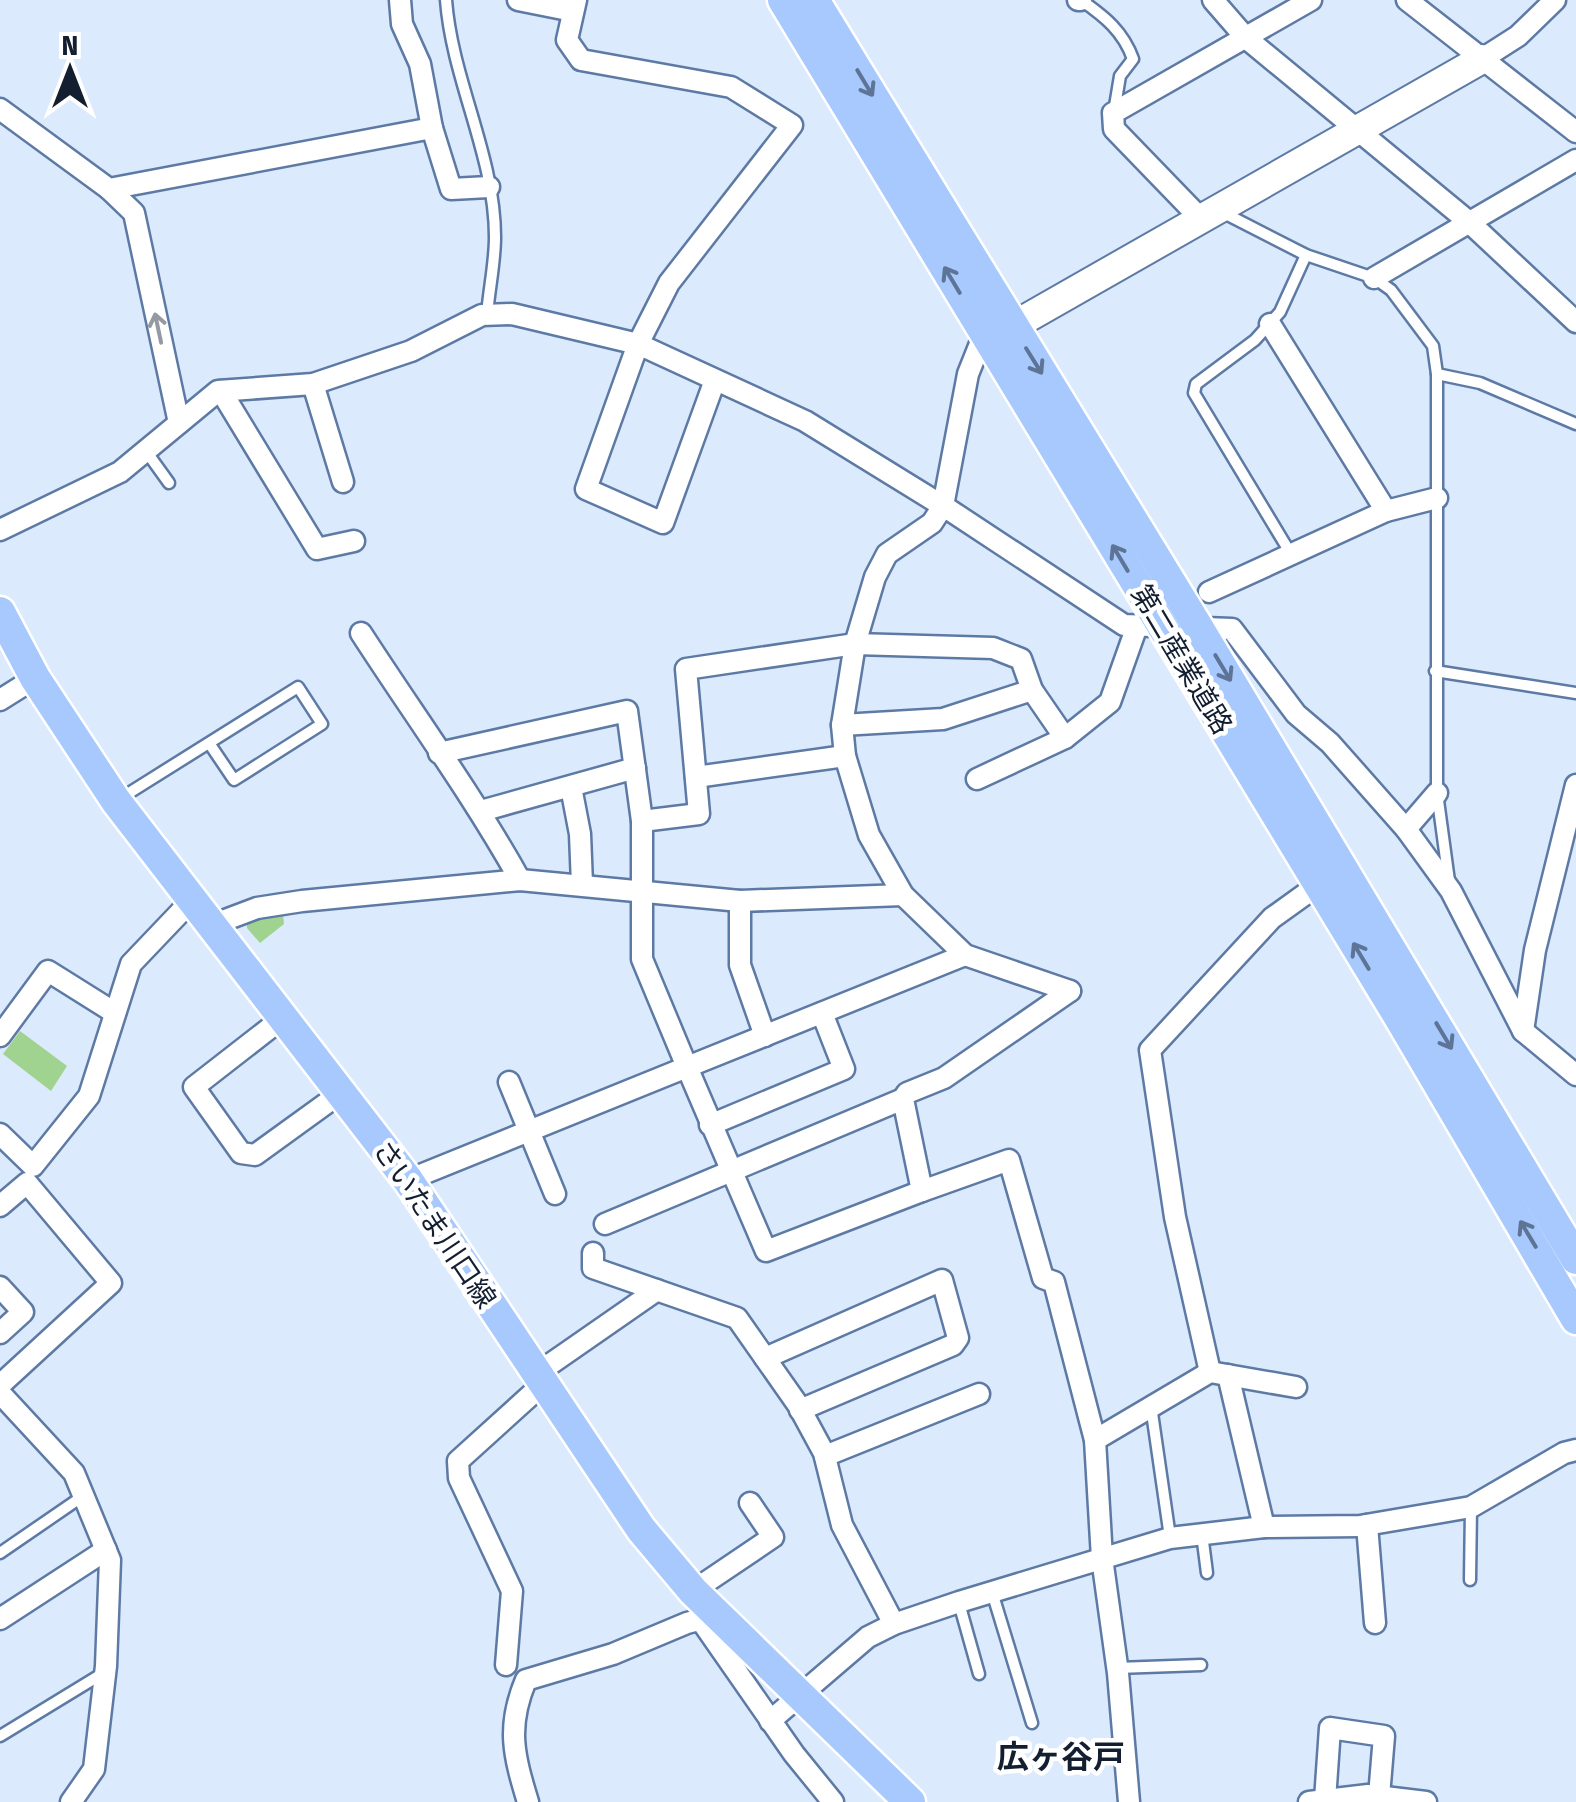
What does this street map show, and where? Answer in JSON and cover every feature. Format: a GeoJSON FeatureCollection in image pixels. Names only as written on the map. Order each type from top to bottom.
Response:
{"type":"FeatureCollection","features":[{"type":"Feature","properties":{"kind":"main road","name":"第二産業道路"},"geometry":{"type":"LineString","coordinates":[[783,0],[1198,627],[1576,1259]]}},
{"type":"Feature","properties":{"kind":"main road","name":"第二産業道路"},"geometry":{"type":"LineString","coordinates":[[814,0],[998,330],[1150,626],[1318,885],[1576,1320]]}},
{"type":"Feature","properties":{"kind":"main road","name":"さいたま川口線"},"geometry":{"type":"LineString","coordinates":[[0,612],[35,678],[116,801],[408,1180],[641,1529],[703,1608],[910,1802]]}},
{"type":"Feature","properties":{"kind":"street"},"geometry":{"type":"LineString","coordinates":[[400,0],[402,24],[420,64],[432,128],[451,189],[489,187]]}},
{"type":"Feature","properties":{"kind":"street"},"geometry":{"type":"LineString","coordinates":[[518,0],[575,5],[567,40],[581,60],[731,87],[792,124],[669,283],[638,344],[586,488],[662,524],[716,380]]}},
{"type":"Feature","properties":{"kind":"street"},"geometry":{"type":"LineString","coordinates":[[1213,0],[1246,38],[1469,222],[1576,322]]}},
{"type":"Feature","properties":{"kind":"street"},"geometry":{"type":"LineString","coordinates":[[1209,214],[1114,130],[1113,113],[1311,0]]}},
{"type":"Feature","properties":{"kind":"street"},"geometry":{"type":"LineString","coordinates":[[1406,0],[1576,132]]}},
{"type":"Feature","properties":{"kind":"street"},"geometry":{"type":"LineString","coordinates":[[605,1224],[903,1099],[907,1093],[944,1078],[1070,991],[965,955],[903,895],[869,835],[846,756],[842,725],[855,644],[875,577],[887,554],[932,523],[943,506],[968,374],[998,330],[1482,59],[1518,36],[1555,0]]}},
{"type":"Feature","properties":{"kind":"street"},"geometry":{"type":"LineString","coordinates":[[0,109],[134,213],[179,423]]}},
{"type":"Feature","properties":{"kind":"street"},"geometry":{"type":"LineString","coordinates":[[109,190],[432,128]]}},
{"type":"Feature","properties":{"kind":"street"},"geometry":{"type":"LineString","coordinates":[[1374,278],[1576,160]]}},
{"type":"Feature","properties":{"kind":"street"},"geometry":{"type":"LineString","coordinates":[[0,530],[120,472],[221,391],[313,384],[410,351],[487,315],[512,314],[638,344],[805,422],[943,506],[1124,626],[1232,629],[1296,714],[1330,743],[1406,829],[1451,892],[1522,1031],[1576,1074]]}},
{"type":"Feature","properties":{"kind":"street"},"geometry":{"type":"LineString","coordinates":[[1270,324],[1386,511]]}},
{"type":"Feature","properties":{"kind":"street"},"geometry":{"type":"LineString","coordinates":[[313,384],[343,482]]}},
{"type":"Feature","properties":{"kind":"street"},"geometry":{"type":"LineString","coordinates":[[221,391],[317,549],[354,541]]}},
{"type":"Feature","properties":{"kind":"street"},"geometry":{"type":"LineString","coordinates":[[1209,592],[1386,511],[1437,498]]}},
{"type":"Feature","properties":{"kind":"street"},"geometry":{"type":"LineString","coordinates":[[978,779],[1065,738],[1110,702],[1150,626]]}},
{"type":"Feature","properties":{"kind":"street"},"geometry":{"type":"LineString","coordinates":[[361,633],[482,811],[520,880]]}},
{"type":"Feature","properties":{"kind":"street"},"geometry":{"type":"LineString","coordinates":[[642,821],[699,814],[686,670],[855,644],[993,648],[1021,659],[1032,690],[1065,738]]}},
{"type":"Feature","properties":{"kind":"street"},"geometry":{"type":"LineString","coordinates":[[0,700],[35,678]]}},
{"type":"Feature","properties":{"kind":"street"},"geometry":{"type":"LineString","coordinates":[[842,725],[942,719],[1032,690]]}},
{"type":"Feature","properties":{"kind":"street"},"geometry":{"type":"LineString","coordinates":[[439,753],[626,711],[642,821],[642,960],[766,1251],[1009,1160],[1044,1278],[1054,1282],[1094,1440],[1102,1558],[1117,1668],[1128,1802]]}},
{"type":"Feature","properties":{"kind":"street"},"geometry":{"type":"LineString","coordinates":[[696,777],[846,756]]}},
{"type":"Feature","properties":{"kind":"street"},"geometry":{"type":"LineString","coordinates":[[482,811],[635,768]]}},
{"type":"Feature","properties":{"kind":"street"},"geometry":{"type":"LineString","coordinates":[[1522,1031],[1536,950],[1570,840],[1576,786]]}},
{"type":"Feature","properties":{"kind":"street"},"geometry":{"type":"LineString","coordinates":[[571,787],[580,834],[582,884]]}},
{"type":"Feature","properties":{"kind":"street"},"geometry":{"type":"LineString","coordinates":[[1406,829],[1437,793]]}},
{"type":"Feature","properties":{"kind":"street"},"geometry":{"type":"LineString","coordinates":[[212,925],[257,908],[302,901],[520,880],[740,901],[903,895]]}},
{"type":"Feature","properties":{"kind":"street"},"geometry":{"type":"LineString","coordinates":[[1264,1527],[1176,1217],[1150,1050],[1272,918],[1318,885]]}},
{"type":"Feature","properties":{"kind":"street"},"geometry":{"type":"LineString","coordinates":[[0,1134],[33,1166],[88,1096],[131,964],[192,900]]}},
{"type":"Feature","properties":{"kind":"street"},"geometry":{"type":"LineString","coordinates":[[740,901],[740,966],[765,1036]]}},
{"type":"Feature","properties":{"kind":"street"},"geometry":{"type":"LineString","coordinates":[[408,1180],[965,955]]}},
{"type":"Feature","properties":{"kind":"street"},"geometry":{"type":"LineString","coordinates":[[0,1036],[48,971],[116,1012]]}},
{"type":"Feature","properties":{"kind":"street"},"geometry":{"type":"LineString","coordinates":[[710,1125],[844,1069],[822,1014]]}},
{"type":"Feature","properties":{"kind":"street"},"geometry":{"type":"LineString","coordinates":[[284,1018],[194,1087],[241,1154],[255,1155],[342,1092]]}},
{"type":"Feature","properties":{"kind":"street"},"geometry":{"type":"LineString","coordinates":[[509,1082],[554,1194]]}},
{"type":"Feature","properties":{"kind":"street"},"geometry":{"type":"LineString","coordinates":[[903,1099],[922,1192]]}},
{"type":"Feature","properties":{"kind":"street"},"geometry":{"type":"LineString","coordinates":[[0,1206],[28,1182],[111,1283],[0,1385]]}},
{"type":"Feature","properties":{"kind":"street"},"geometry":{"type":"LineString","coordinates":[[593,1253],[594,1268],[738,1318],[800,1410],[825,1456],[842,1525],[894,1624]]}},
{"type":"Feature","properties":{"kind":"street"},"geometry":{"type":"LineString","coordinates":[[765,1358],[942,1280],[958,1338],[954,1345],[800,1410]]}},
{"type":"Feature","properties":{"kind":"street"},"geometry":{"type":"LineString","coordinates":[[0,1287],[23,1312],[0,1333]]}},
{"type":"Feature","properties":{"kind":"street"},"geometry":{"type":"LineString","coordinates":[[506,1665],[512,1591],[459,1478],[458,1461],[539,1379],[657,1290]]}},
{"type":"Feature","properties":{"kind":"street"},"geometry":{"type":"LineString","coordinates":[[1094,1440],[1151,1406],[1219,1373],[1296,1386]]}},
{"type":"Feature","properties":{"kind":"street"},"geometry":{"type":"LineString","coordinates":[[0,1393],[74,1474],[110,1560],[105,1672],[94,1769],[71,1802]]}},
{"type":"Feature","properties":{"kind":"street"},"geometry":{"type":"LineString","coordinates":[[825,1456],[980,1394]]}},
{"type":"Feature","properties":{"kind":"street"},"geometry":{"type":"LineString","coordinates":[[770,1720],[868,1637],[959,1602],[1170,1538],[1264,1527],[1368,1525],[1472,1507],[1576,1450]]}},
{"type":"Feature","properties":{"kind":"street"},"geometry":{"type":"LineString","coordinates":[[528,1802],[513,1754],[517,1701],[526,1680],[613,1654],[703,1608],[773,1537],[750,1504]]}},
{"type":"Feature","properties":{"kind":"street"},"geometry":{"type":"LineString","coordinates":[[1368,1525],[1375,1623]]}},
{"type":"Feature","properties":{"kind":"street"},"geometry":{"type":"LineString","coordinates":[[0,1619],[106,1550]]}},
{"type":"Feature","properties":{"kind":"street"},"geometry":{"type":"LineString","coordinates":[[703,1608],[770,1720],[834,1802]]}},
{"type":"Feature","properties":{"kind":"street"},"geometry":{"type":"LineString","coordinates":[[1378,1796],[1384,1736],[1330,1728],[1317,1801],[1378,1796],[1424,1802]]}},
{"type":"Feature","properties":{"kind":"lane"},"geometry":{"type":"LineString","coordinates":[[446,0],[448,28],[489,187],[495,236],[487,315]]}},
{"type":"Feature","properties":{"kind":"lane"},"geometry":{"type":"LineString","coordinates":[[1080,0],[1109,19],[1133,59],[1120,76],[1113,113]]}},
{"type":"Feature","properties":{"kind":"lane"},"geometry":{"type":"LineString","coordinates":[[1209,214],[1306,256],[1374,278],[1391,290],[1434,346],[1437,793],[1451,892]]}},
{"type":"Feature","properties":{"kind":"lane"},"geometry":{"type":"LineString","coordinates":[[1290,554],[1194,393],[1196,384],[1242,351],[1280,312],[1306,256]]}},
{"type":"Feature","properties":{"kind":"lane"},"geometry":{"type":"LineString","coordinates":[[1436,374],[1480,383],[1576,424]]}},
{"type":"Feature","properties":{"kind":"lane"},"geometry":{"type":"LineString","coordinates":[[146,450],[169,483]]}},
{"type":"Feature","properties":{"kind":"lane"},"geometry":{"type":"LineString","coordinates":[[1436,671],[1576,693]]}},
{"type":"Feature","properties":{"kind":"lane"},"geometry":{"type":"LineString","coordinates":[[116,801],[298,687],[322,724],[234,780],[209,743]]}},
{"type":"Feature","properties":{"kind":"lane"},"geometry":{"type":"LineString","coordinates":[[1151,1406],[1170,1538]]}},
{"type":"Feature","properties":{"kind":"lane"},"geometry":{"type":"LineString","coordinates":[[0,1553],[83,1496]]}},
{"type":"Feature","properties":{"kind":"lane"},"geometry":{"type":"LineString","coordinates":[[1470,1580],[1472,1507]]}},
{"type":"Feature","properties":{"kind":"lane"},"geometry":{"type":"LineString","coordinates":[[1202,1533],[1207,1573]]}},
{"type":"Feature","properties":{"kind":"lane"},"geometry":{"type":"LineString","coordinates":[[992,1592],[1032,1723]]}},
{"type":"Feature","properties":{"kind":"lane"},"geometry":{"type":"LineString","coordinates":[[959,1602],[979,1674]]}},
{"type":"Feature","properties":{"kind":"lane"},"geometry":{"type":"LineString","coordinates":[[1117,1668],[1200,1665]]}},
{"type":"Feature","properties":{"kind":"lane"},"geometry":{"type":"LineString","coordinates":[[0,1736],[105,1672]]}},
{"type":"Feature","properties":{"kind":"green space"},"geometry":{"type":"Polygon","coordinates":[[[283,914],[284,924],[260,943],[247,928],[247,921],[283,914]]]}},
{"type":"Feature","properties":{"kind":"green space"},"geometry":{"type":"Polygon","coordinates":[[[20,1031],[67,1066],[51,1091],[3,1054],[20,1031]]]}},
{"type":"Feature","properties":{"kind":"district","name":"広ヶ谷戸"},"geometry":{"type":"Point","coordinates":[1061,1757]}}]}
